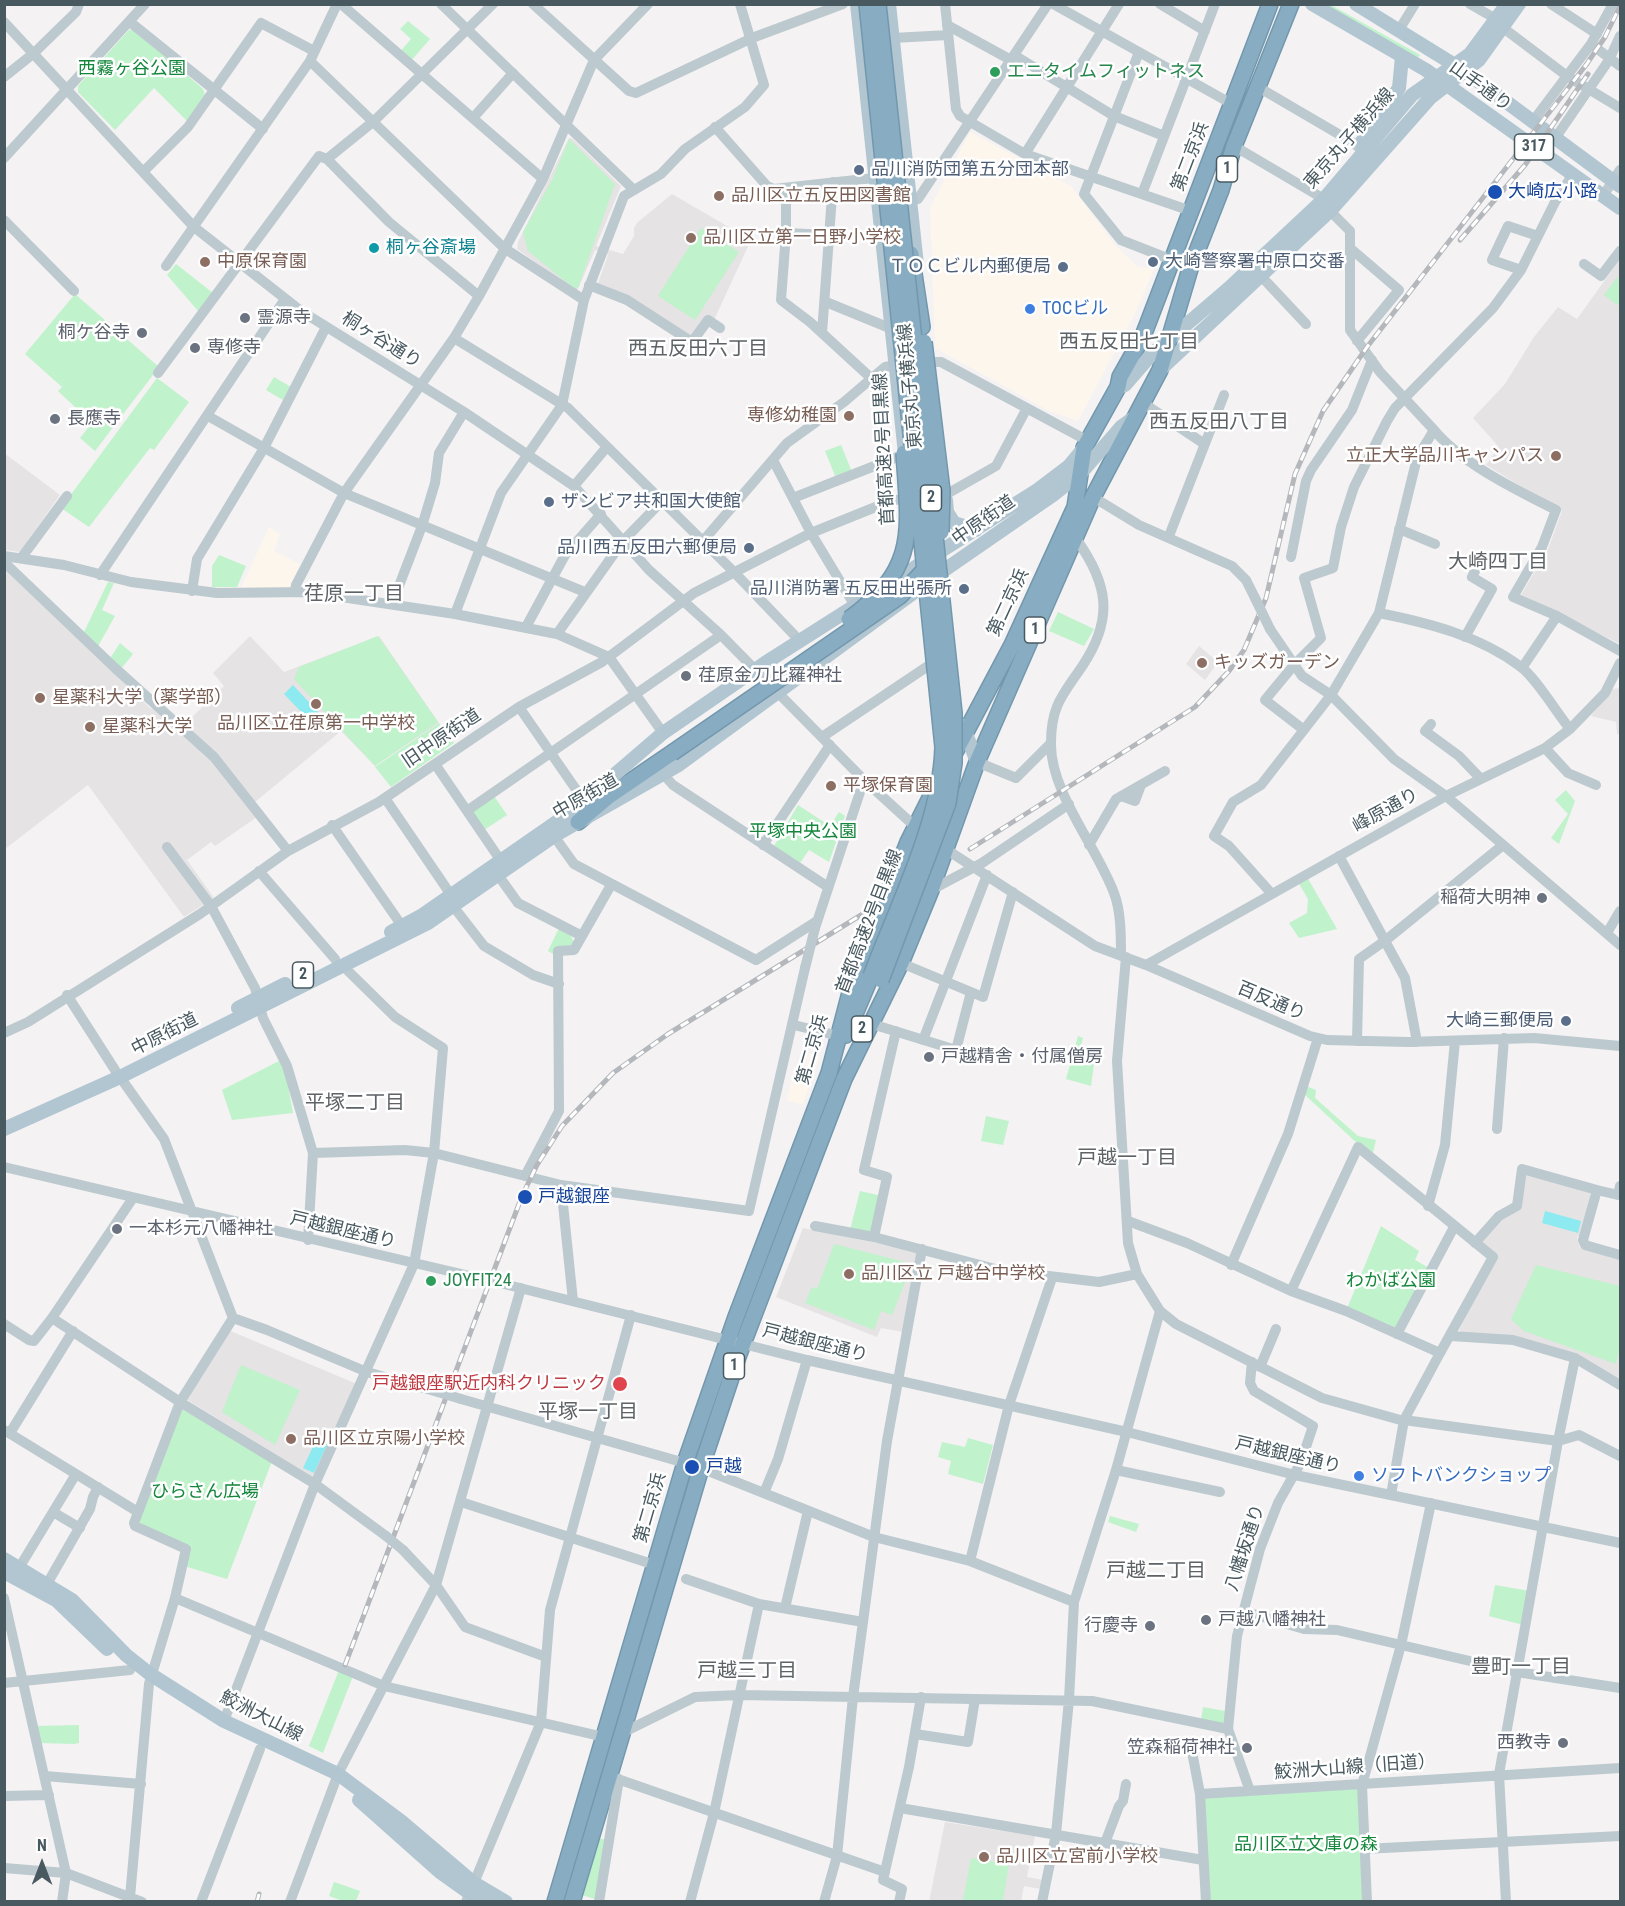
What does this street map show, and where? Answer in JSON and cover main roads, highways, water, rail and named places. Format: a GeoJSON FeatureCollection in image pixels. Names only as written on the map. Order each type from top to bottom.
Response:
{"type":"FeatureCollection","features":[{"type":"Feature","properties":{"kind":"highway","name":"首都高速2号目黒線"},"geometry":{"type":"LineString","coordinates":[[844,1079],[932,813],[943,758],[941,707],[896,329],[867,4]]}},
{"type":"Feature","properties":{"kind":"highway","name":"首都高速2号目黒線"},"geometry":{"type":"LineString","coordinates":[[578,822],[667,744],[900,596],[921,576],[937,547],[943,511],[938,455],[879,4]]}},
{"type":"Feature","properties":{"kind":"highway","name":"第二京浜"},"geometry":{"type":"LineString","coordinates":[[572,1902],[592,1833],[614,1778],[622,1733],[701,1468],[735,1341],[829,1073],[852,985],[915,828],[1012,645],[1073,512],[1079,492],[1086,445],[1143,336],[1270,4]]}},
{"type":"Feature","properties":{"kind":"highway","name":"第二京浜"},"geometry":{"type":"LineString","coordinates":[[555,1902],[685,1463],[844,1079],[901,963],[947,850],[976,762],[1077,540],[1094,497],[1160,370],[1190,269],[1234,146],[1291,4]]}},
{"type":"Feature","properties":{"kind":"highway","name":"首都高速2号目黒線"},"geometry":{"type":"LineString","coordinates":[[829,1073],[876,978],[944,818],[953,780],[955,747],[906,204]]}},
{"type":"Feature","properties":{"kind":"highway","name":"首都高速2号目黒線"},"geometry":{"type":"LineString","coordinates":[[584,801],[868,605],[895,574],[905,551],[908,532],[896,329]]}},
{"type":"Feature","properties":{"kind":"main road","name":"東京丸子横浜線"},"geometry":{"type":"LineString","coordinates":[[857,4],[874,178],[896,329],[896,365],[905,454],[923,587],[939,742],[934,791]]}},
{"type":"Feature","properties":{"kind":"main road","name":"東京丸子横浜線"},"geometry":{"type":"LineString","coordinates":[[889,4],[906,204],[927,362],[943,571],[956,689],[965,734],[976,762]]}},
{"type":"Feature","properties":{"kind":"main road","name":"山手通り"},"geometry":{"type":"LineString","coordinates":[[1312,4],[1442,82],[1620,208]]}},
{"type":"Feature","properties":{"kind":"main road","name":"山手通り"},"geometry":{"type":"LineString","coordinates":[[1356,4],[1461,69],[1618,179]]}},
{"type":"Feature","properties":{"kind":"main road"},"geometry":{"type":"LineString","coordinates":[[1499,23],[1507,4]]}},
{"type":"Feature","properties":{"kind":"main road"},"geometry":{"type":"LineString","coordinates":[[1499,23],[1519,4]]}},
{"type":"Feature","properties":{"kind":"main road","name":"東京丸子横浜線"},"geometry":{"type":"LineString","coordinates":[[1118,387],[1125,385],[1152,354],[1171,337],[1327,205],[1363,151],[1412,95],[1442,82],[1479,60],[1499,23]]}},
{"type":"Feature","properties":{"kind":"main road"},"geometry":{"type":"LineString","coordinates":[[1363,151],[1361,141],[1400,88],[1402,57]]}},
{"type":"Feature","properties":{"kind":"main road","name":"東京丸子横浜線"},"geometry":{"type":"LineString","coordinates":[[1160,370],[1260,275],[1442,82]]}},
{"type":"Feature","properties":{"kind":"main road"},"geometry":{"type":"LineString","coordinates":[[1190,269],[1184,309],[1189,314],[1202,310]]}},
{"type":"Feature","properties":{"kind":"main road"},"geometry":{"type":"LineString","coordinates":[[927,362],[933,377],[947,512],[954,523],[976,530]]}},
{"type":"Feature","properties":{"kind":"main road","name":"中原街道"},"geometry":{"type":"LineString","coordinates":[[4,1129],[339,962],[498,875],[554,836],[663,774],[778,693],[943,571],[1053,495],[1081,473],[1120,427],[1135,417]]}},
{"type":"Feature","properties":{"kind":"main road","name":"中原街道"},"geometry":{"type":"LineString","coordinates":[[667,744],[755,669],[976,530],[1069,466],[1086,445]]}},
{"type":"Feature","properties":{"kind":"main road"},"geometry":{"type":"LineString","coordinates":[[1053,495],[1065,498],[1073,512]]}},
{"type":"Feature","properties":{"kind":"main road","name":"東京丸子横浜線"},"geometry":{"type":"LineString","coordinates":[[886,586],[902,554],[910,499]]}},
{"type":"Feature","properties":{"kind":"main road","name":"中原街道"},"geometry":{"type":"LineString","coordinates":[[339,962],[428,923],[452,900],[501,861],[584,801]]}},
{"type":"Feature","properties":{"kind":"main road","name":"中原街道"},"geometry":{"type":"LineString","coordinates":[[4,1119],[118,1073]]}},
{"type":"Feature","properties":{"kind":"main road","name":"鮫洲大山線"},"geometry":{"type":"LineString","coordinates":[[4,1559],[72,1600],[149,1679],[221,1729],[260,1749],[336,1779]]}},
{"type":"Feature","properties":{"kind":"main road","name":"鮫洲大山線"},"geometry":{"type":"LineString","coordinates":[[4,1572],[56,1600],[129,1670],[336,1779],[401,1821],[470,1893],[482,1902]]}},
{"type":"Feature","properties":{"kind":"main road","name":"鮫洲大山線"},"geometry":{"type":"LineString","coordinates":[[470,1893],[506,1902]]}},
{"type":"Feature","properties":{"kind":"water"},"geometry":{"type":"Polygon","coordinates":[[[293,685],[319,713],[310,721],[284,694],[293,685]]]}},
{"type":"Feature","properties":{"kind":"water"},"geometry":{"type":"Polygon","coordinates":[[[1545,1211],[1581,1221],[1578,1233],[1542,1223],[1545,1211]]]}},
{"type":"Feature","properties":{"kind":"water"},"geometry":{"type":"Polygon","coordinates":[[[318,1436],[329,1441],[314,1473],[303,1468],[318,1436]]]}},
{"type":"Feature","properties":{"kind":"railway"},"geometry":{"type":"LineString","coordinates":[[970,849],[1195,707],[1229,671],[1244,650],[1266,598],[1295,474],[1323,411],[1367,347],[1586,65],[1605,37],[1620,6]]}},
{"type":"Feature","properties":{"kind":"railway"},"geometry":{"type":"LineString","coordinates":[[1460,240],[1525,165],[1588,74]]}},
{"type":"Feature","properties":{"kind":"railway"},"geometry":{"type":"LineString","coordinates":[[345,1665],[522,1196],[537,1165],[562,1126],[613,1073],[668,1034],[866,912]]}},
{"type":"Feature","properties":{"kind":"railway"},"geometry":{"type":"LineString","coordinates":[[257,1902],[259,1894]]}},
{"type":"Feature","properties":{"kind":"place","name":"エニタイムフィットネス"},"geometry":{"type":"Point","coordinates":[995,72]}},
{"type":"Feature","properties":{"kind":"place","name":"品川消防団第五分団本部"},"geometry":{"type":"Point","coordinates":[859,170]}},
{"type":"Feature","properties":{"kind":"place","name":"大崎広小路"},"geometry":{"type":"Point","coordinates":[1495,192]}},
{"type":"Feature","properties":{"kind":"place","name":"品川区立五反田図書館"},"geometry":{"type":"Point","coordinates":[719,196]}},
{"type":"Feature","properties":{"kind":"place","name":"品川区立第一日野小学校"},"geometry":{"type":"Point","coordinates":[691,238]}},
{"type":"Feature","properties":{"kind":"place","name":"桐ヶ谷斎場"},"geometry":{"type":"Point","coordinates":[374,248]}},
{"type":"Feature","properties":{"kind":"place","name":"中原保育園"},"geometry":{"type":"Point","coordinates":[205,262]}},
{"type":"Feature","properties":{"kind":"place","name":"大崎警察署中原口交番"},"geometry":{"type":"Point","coordinates":[1153,262]}},
{"type":"Feature","properties":{"kind":"place","name":"ＴＯＣビル内郵便局"},"geometry":{"type":"Point","coordinates":[1063,267]}},
{"type":"Feature","properties":{"kind":"place","name":"TOCビル"},"geometry":{"type":"Point","coordinates":[1030,309]}},
{"type":"Feature","properties":{"kind":"place","name":"霊源寺"},"geometry":{"type":"Point","coordinates":[245,318]}},
{"type":"Feature","properties":{"kind":"place","name":"桐ケ谷寺"},"geometry":{"type":"Point","coordinates":[142,333]}},
{"type":"Feature","properties":{"kind":"place","name":"専修寺"},"geometry":{"type":"Point","coordinates":[195,348]}},
{"type":"Feature","properties":{"kind":"place","name":"専修幼稚園"},"geometry":{"type":"Point","coordinates":[849,416]}},
{"type":"Feature","properties":{"kind":"place","name":"長應寺"},"geometry":{"type":"Point","coordinates":[55,419]}},
{"type":"Feature","properties":{"kind":"place","name":"立正大学品川キャンパス"},"geometry":{"type":"Point","coordinates":[1556,456]}},
{"type":"Feature","properties":{"kind":"place","name":"ザンビア共和国大使館"},"geometry":{"type":"Point","coordinates":[549,502]}},
{"type":"Feature","properties":{"kind":"place","name":"品川西五反田六郵便局"},"geometry":{"type":"Point","coordinates":[749,548]}},
{"type":"Feature","properties":{"kind":"place","name":"品川消防署 五反田出張所"},"geometry":{"type":"Point","coordinates":[964,589]}},
{"type":"Feature","properties":{"kind":"place","name":"キッズガーデン"},"geometry":{"type":"Point","coordinates":[1202,663]}},
{"type":"Feature","properties":{"kind":"place","name":"荏原金刀比羅神社"},"geometry":{"type":"Point","coordinates":[686,676]}},
{"type":"Feature","properties":{"kind":"place","name":"星薬科大学（薬学部）"},"geometry":{"type":"Point","coordinates":[40,698]}},
{"type":"Feature","properties":{"kind":"place","name":"品川区立荏原第一中学校"},"geometry":{"type":"Point","coordinates":[316,704]}},
{"type":"Feature","properties":{"kind":"place","name":"星薬科大学"},"geometry":{"type":"Point","coordinates":[90,727]}},
{"type":"Feature","properties":{"kind":"place","name":"平塚保育園"},"geometry":{"type":"Point","coordinates":[831,786]}},
{"type":"Feature","properties":{"kind":"place","name":"稲荷大明神"},"geometry":{"type":"Point","coordinates":[1542,898]}},
{"type":"Feature","properties":{"kind":"place","name":"大崎三郵便局"},"geometry":{"type":"Point","coordinates":[1566,1021]}},
{"type":"Feature","properties":{"kind":"place","name":"戸越精舎・付属僧房"},"geometry":{"type":"Point","coordinates":[929,1057]}},
{"type":"Feature","properties":{"kind":"place","name":"戸越銀座"},"geometry":{"type":"Point","coordinates":[525,1197]}},
{"type":"Feature","properties":{"kind":"place","name":"一本杉元八幡神社"},"geometry":{"type":"Point","coordinates":[117,1229]}},
{"type":"Feature","properties":{"kind":"place","name":"品川区立 戸越台中学校"},"geometry":{"type":"Point","coordinates":[849,1274]}},
{"type":"Feature","properties":{"kind":"place","name":"JOYFIT24"},"geometry":{"type":"Point","coordinates":[431,1281]}},
{"type":"Feature","properties":{"kind":"place","name":"戸越銀座駅近内科クリニック"},"geometry":{"type":"Point","coordinates":[620,1384]}},
{"type":"Feature","properties":{"kind":"place","name":"品川区立京陽小学校"},"geometry":{"type":"Point","coordinates":[291,1439]}},
{"type":"Feature","properties":{"kind":"place","name":"戸越"},"geometry":{"type":"Point","coordinates":[692,1467]}},
{"type":"Feature","properties":{"kind":"place","name":"ソフトバンクショップ"},"geometry":{"type":"Point","coordinates":[1359,1476]}},
{"type":"Feature","properties":{"kind":"place","name":"戸越八幡神社"},"geometry":{"type":"Point","coordinates":[1206,1620]}},
{"type":"Feature","properties":{"kind":"place","name":"行慶寺"},"geometry":{"type":"Point","coordinates":[1150,1626]}},
{"type":"Feature","properties":{"kind":"place","name":"西教寺"},"geometry":{"type":"Point","coordinates":[1563,1743]}},
{"type":"Feature","properties":{"kind":"place","name":"笠森稲荷神社"},"geometry":{"type":"Point","coordinates":[1247,1748]}},
{"type":"Feature","properties":{"kind":"place","name":"品川区立宮前小学校"},"geometry":{"type":"Point","coordinates":[984,1857]}},
{"type":"Feature","properties":{"kind":"district","name":"西五反田七丁目"},"geometry":{"type":"Point","coordinates":[1129,343]}},
{"type":"Feature","properties":{"kind":"district","name":"西五反田六丁目"},"geometry":{"type":"Point","coordinates":[698,350]}},
{"type":"Feature","properties":{"kind":"district","name":"西五反田八丁目"},"geometry":{"type":"Point","coordinates":[1219,423]}},
{"type":"Feature","properties":{"kind":"district","name":"大崎四丁目"},"geometry":{"type":"Point","coordinates":[1498,563]}},
{"type":"Feature","properties":{"kind":"district","name":"荏原一丁目"},"geometry":{"type":"Point","coordinates":[354,595]}},
{"type":"Feature","properties":{"kind":"district","name":"平塚二丁目"},"geometry":{"type":"Point","coordinates":[355,1104]}},
{"type":"Feature","properties":{"kind":"district","name":"戸越一丁目"},"geometry":{"type":"Point","coordinates":[1127,1159]}},
{"type":"Feature","properties":{"kind":"district","name":"平塚一丁目"},"geometry":{"type":"Point","coordinates":[588,1413]}},
{"type":"Feature","properties":{"kind":"district","name":"戸越二丁目"},"geometry":{"type":"Point","coordinates":[1156,1572]}},
{"type":"Feature","properties":{"kind":"district","name":"豊町一丁目"},"geometry":{"type":"Point","coordinates":[1521,1668]}},
{"type":"Feature","properties":{"kind":"district","name":"戸越三丁目"},"geometry":{"type":"Point","coordinates":[747,1672]}},
{"type":"Feature","properties":{"kind":"park label","name":"西霧ヶ谷公園"},"geometry":{"type":"Point","coordinates":[132,69]}},
{"type":"Feature","properties":{"kind":"park label","name":"平塚中央公園"},"geometry":{"type":"Point","coordinates":[803,832]}},
{"type":"Feature","properties":{"kind":"park label","name":"わかば公園"},"geometry":{"type":"Point","coordinates":[1391,1281]}},
{"type":"Feature","properties":{"kind":"park label","name":"ひらさん広場"},"geometry":{"type":"Point","coordinates":[205,1492]}},
{"type":"Feature","properties":{"kind":"park label","name":"品川区立文庫の森"},"geometry":{"type":"Point","coordinates":[1306,1845]}}]}
